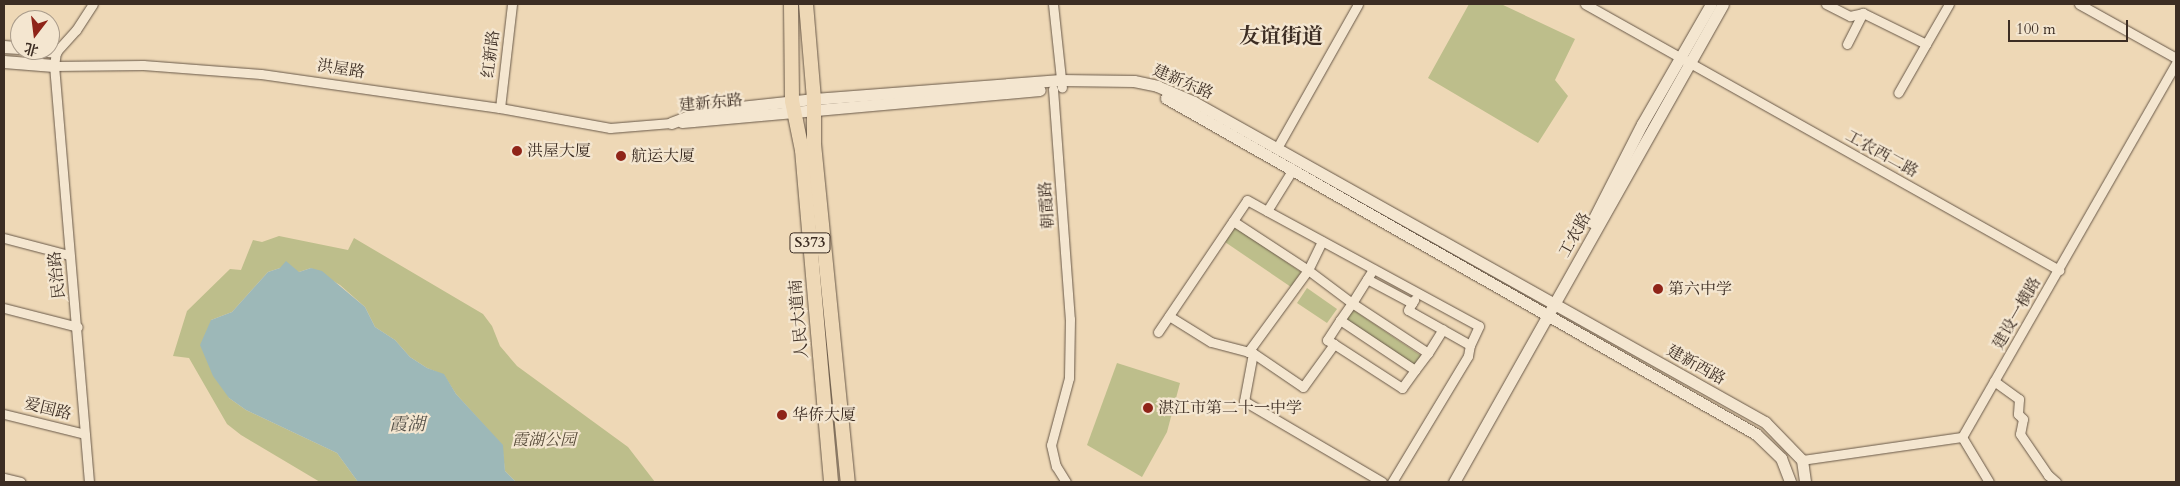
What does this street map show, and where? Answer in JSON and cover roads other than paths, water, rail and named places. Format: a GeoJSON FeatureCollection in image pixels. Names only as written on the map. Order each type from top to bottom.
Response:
{"type":"FeatureCollection","features":[{"type":"Feature","properties":{"kind":"main road","name":"人民大道南"},"geometry":{"type":"LineString","coordinates":[[791,4],[793,107],[802,150],[831,482]]}},
{"type":"Feature","properties":{"kind":"main road","name":"人民大道南"},"geometry":{"type":"LineString","coordinates":[[806,4],[814,104],[814,144],[848,482]]}},
{"type":"Feature","properties":{"kind":"main road","name":"洪屋路"},"geometry":{"type":"LineString","coordinates":[[4,62],[54,66]]}},
{"type":"Feature","properties":{"kind":"street"},"geometry":{"type":"LineString","coordinates":[[60,48],[76,30],[93,4]]}},
{"type":"Feature","properties":{"kind":"street","name":"红新路"},"geometry":{"type":"LineString","coordinates":[[500,108],[512,4]]}},
{"type":"Feature","properties":{"kind":"street","name":"朝霞路"},"geometry":{"type":"LineString","coordinates":[[1053,4],[1070,319],[1069,378],[1051,445],[1056,466],[1066,482]]}},
{"type":"Feature","properties":{"kind":"street"},"geometry":{"type":"LineString","coordinates":[[1277,148],[1358,4]]}},
{"type":"Feature","properties":{"kind":"street","name":"工农西二路"},"geometry":{"type":"LineString","coordinates":[[1585,4],[2058,270]]}},
{"type":"Feature","properties":{"kind":"street","name":"工农路"},"geometry":{"type":"LineString","coordinates":[[1446,482],[1547,307],[1685,60],[1711,4]]}},
{"type":"Feature","properties":{"kind":"street","name":"工农路"},"geometry":{"type":"LineString","coordinates":[[1685,60],[1724,4]]}},
{"type":"Feature","properties":{"kind":"street"},"geometry":{"type":"LineString","coordinates":[[1826,4],[1850,16],[1863,13],[1926,44]]}},
{"type":"Feature","properties":{"kind":"street"},"geometry":{"type":"LineString","coordinates":[[1898,93],[1949,4]]}},
{"type":"Feature","properties":{"kind":"street"},"geometry":{"type":"LineString","coordinates":[[2079,4],[2176,58]]}},
{"type":"Feature","properties":{"kind":"street"},"geometry":{"type":"LineString","coordinates":[[1847,44],[1863,13]]}},
{"type":"Feature","properties":{"kind":"street","name":"民治路"},"geometry":{"type":"LineString","coordinates":[[55,60],[70,254],[78,327],[89,482]]}},
{"type":"Feature","properties":{"kind":"street","name":"建设一横路"},"geometry":{"type":"LineString","coordinates":[[1962,437],[2176,63]]}},
{"type":"Feature","properties":{"kind":"street","name":"洪屋路"},"geometry":{"type":"LineString","coordinates":[[54,66],[143,65],[261,74],[500,108],[610,128],[671,123]]}},
{"type":"Feature","properties":{"kind":"street","name":"建新东路"},"geometry":{"type":"LineString","coordinates":[[671,123],[702,111],[793,107],[1134,81],[1156,86],[1194,102],[1277,148],[1547,307]]}},
{"type":"Feature","properties":{"kind":"street","name":"建新东路"},"geometry":{"type":"LineString","coordinates":[[1058,86],[1131,87],[1154,92],[1547,307]]}},
{"type":"Feature","properties":{"kind":"street"},"geometry":{"type":"LineString","coordinates":[[1267,211],[1293,169]]}},
{"type":"Feature","properties":{"kind":"street"},"geometry":{"type":"LineString","coordinates":[[1158,332],[1247,200],[1479,326],[1470,344],[1468,356],[1392,482]]}},
{"type":"Feature","properties":{"kind":"street"},"geometry":{"type":"LineString","coordinates":[[1233,221],[1428,353]]}},
{"type":"Feature","properties":{"kind":"street"},"geometry":{"type":"LineString","coordinates":[[4,238],[70,254]]}},
{"type":"Feature","properties":{"kind":"street"},"geometry":{"type":"LineString","coordinates":[[1322,241],[1308,270],[1251,353],[1244,401],[1382,482]]}},
{"type":"Feature","properties":{"kind":"street"},"geometry":{"type":"LineString","coordinates":[[1373,269],[1327,340],[1402,388],[1443,329]]}},
{"type":"Feature","properties":{"kind":"street"},"geometry":{"type":"LineString","coordinates":[[1367,279],[1412,303]]}},
{"type":"Feature","properties":{"kind":"street"},"geometry":{"type":"LineString","coordinates":[[1418,293],[1408,310],[1470,344]]}},
{"type":"Feature","properties":{"kind":"street","name":"工农路"},"geometry":{"type":"LineString","coordinates":[[1454,482],[1547,307]]}},
{"type":"Feature","properties":{"kind":"street","name":"建新西路"},"geometry":{"type":"LineString","coordinates":[[1547,307],[1765,422],[1802,460]]}},
{"type":"Feature","properties":{"kind":"street","name":"建新西路"},"geometry":{"type":"LineString","coordinates":[[1547,307],[1756,434],[1781,458],[1790,482]]}},
{"type":"Feature","properties":{"kind":"street"},"geometry":{"type":"LineString","coordinates":[[4,308],[78,327]]}},
{"type":"Feature","properties":{"kind":"street"},"geometry":{"type":"LineString","coordinates":[[1169,316],[1211,342],[1251,353],[1303,387],[1334,344]]}},
{"type":"Feature","properties":{"kind":"street"},"geometry":{"type":"LineString","coordinates":[[1340,320],[1415,370]]}},
{"type":"Feature","properties":{"kind":"street"},"geometry":{"type":"LineString","coordinates":[[1994,381],[2019,399],[2018,414],[2023,419],[2020,434],[2048,476],[2056,482]]}},
{"type":"Feature","properties":{"kind":"street","name":"爱国路"},"geometry":{"type":"LineString","coordinates":[[4,414],[85,434]]}},
{"type":"Feature","properties":{"kind":"street"},"geometry":{"type":"LineString","coordinates":[[1806,482],[1802,460],[1962,437],[1989,482]]}},
{"type":"Feature","properties":{"kind":"street"},"geometry":{"type":"LineString","coordinates":[[4,478],[20,482]]}},
{"type":"Feature","properties":{"kind":"water","name":"霞湖"},"geometry":{"type":"Polygon","coordinates":[[[286,261],[299,272],[311,268],[322,271],[365,307],[375,327],[395,340],[410,357],[427,368],[444,374],[456,394],[503,445],[505,471],[516,482],[358,482],[337,453],[246,410],[229,398],[213,376],[200,345],[211,320],[232,312],[268,272],[280,268],[286,261]]]}},
{"type":"Feature","properties":{"kind":"place","name":"洪屋大厦"},"geometry":{"type":"Point","coordinates":[517,151]}},
{"type":"Feature","properties":{"kind":"place","name":"航运大厦"},"geometry":{"type":"Point","coordinates":[621,156]}},
{"type":"Feature","properties":{"kind":"place","name":"第六中学"},"geometry":{"type":"Point","coordinates":[1658,289]}},
{"type":"Feature","properties":{"kind":"place","name":"湛江市第二十一中学"},"geometry":{"type":"Point","coordinates":[1148,408]}},
{"type":"Feature","properties":{"kind":"place","name":"华侨大厦"},"geometry":{"type":"Point","coordinates":[782,415]}},
{"type":"Feature","properties":{"kind":"district","name":"友谊街道"},"geometry":{"type":"Point","coordinates":[1281,37]}},
{"type":"Feature","properties":{"kind":"park label","name":"霞湖公园"},"geometry":{"type":"Point","coordinates":[544,440]}}]}
